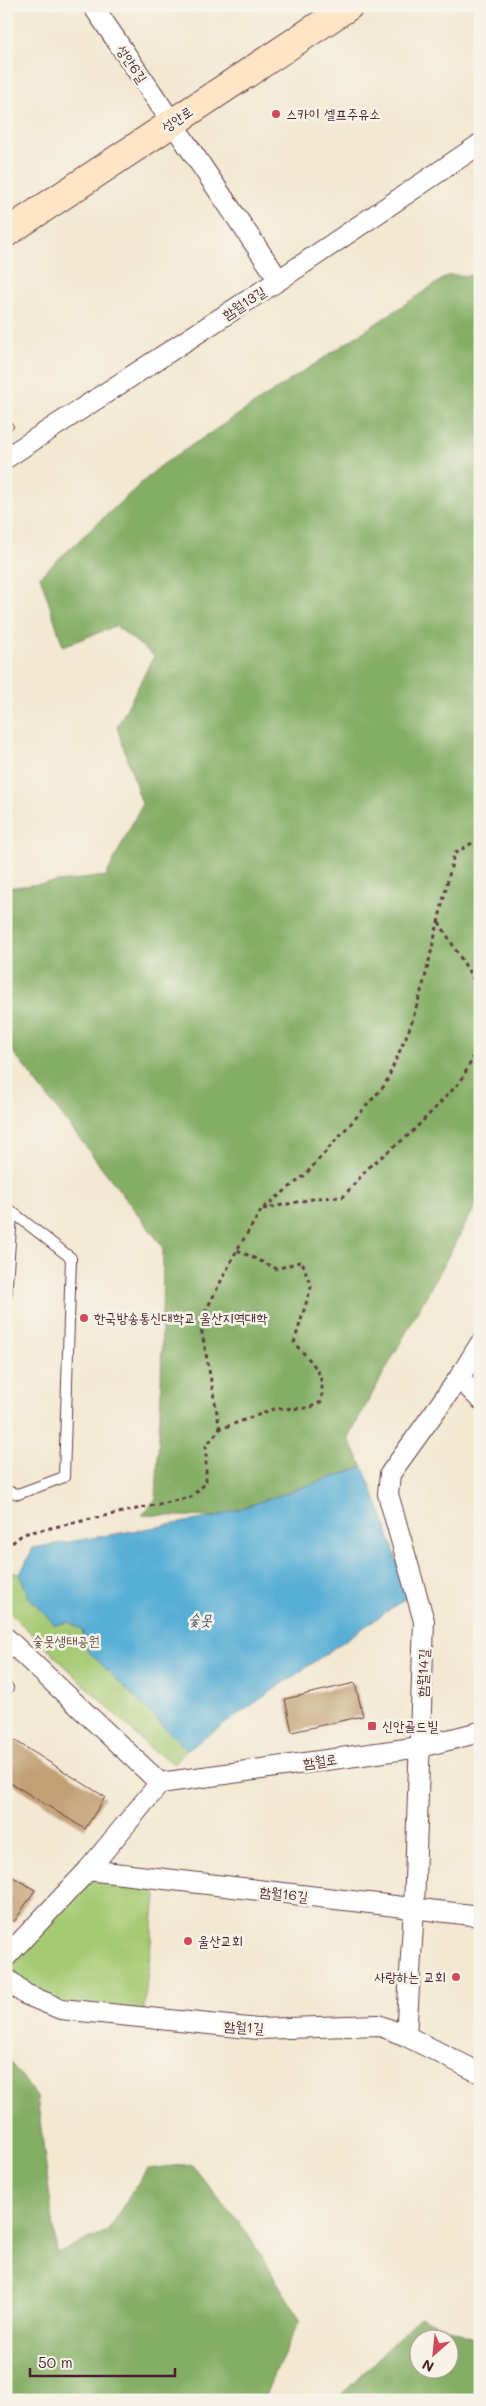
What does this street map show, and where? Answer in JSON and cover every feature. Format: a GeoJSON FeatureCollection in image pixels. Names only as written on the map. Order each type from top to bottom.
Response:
{"type":"FeatureCollection","features":[{"type":"Feature","properties":{"kind":"street","name":"성안6길"},"geometry":{"type":"LineString","coordinates":[[93,6],[280,280]]}},
{"type":"Feature","properties":{"kind":"street","name":"성안로"},"geometry":{"type":"LineString","coordinates":[[6,233],[349,6]]}},
{"type":"Feature","properties":{"kind":"street","name":"함월13길"},"geometry":{"type":"LineString","coordinates":[[6,458],[280,280],[480,144]]}},
{"type":"Feature","properties":{"kind":"street","name":"함월14길"},"geometry":{"type":"LineString","coordinates":[[406,2036],[414,1909],[424,1621],[388,1494],[390,1474],[459,1378],[480,1344]]}},
{"type":"Feature","properties":{"kind":"street"},"geometry":{"type":"LineString","coordinates":[[459,1378],[480,1399]]}},
{"type":"Feature","properties":{"kind":"street"},"geometry":{"type":"LineString","coordinates":[[6,1638],[160,1783],[88,1870],[10,1947]]}},
{"type":"Feature","properties":{"kind":"street","name":"함월로"},"geometry":{"type":"LineString","coordinates":[[160,1783],[420,1747],[480,1732]]}},
{"type":"Feature","properties":{"kind":"street","name":"함월16길"},"geometry":{"type":"LineString","coordinates":[[88,1870],[480,1916]]}},
{"type":"Feature","properties":{"kind":"street","name":"함월1길"},"geometry":{"type":"LineString","coordinates":[[6,1978],[25,1994],[61,2009],[258,2029],[378,2025],[406,2036],[480,2073]]}},
{"type":"Feature","properties":{"kind":"lane"},"geometry":{"type":"LineString","coordinates":[[6,1297],[9,1211]]}},
{"type":"Feature","properties":{"kind":"lane"},"geometry":{"type":"LineString","coordinates":[[6,1491],[18,1494],[64,1477],[71,1258],[9,1211]]}},
{"type":"Feature","properties":{"kind":"path"},"geometry":{"type":"LineString","coordinates":[[220,1429],[212,1377],[200,1322],[237,1250],[262,1209],[304,1176],[385,1085],[411,1025],[439,922],[454,854],[480,838]]}},
{"type":"Feature","properties":{"kind":"path"},"geometry":{"type":"LineString","coordinates":[[439,922],[480,990]]}},
{"type":"Feature","properties":{"kind":"path"},"geometry":{"type":"LineString","coordinates":[[262,1209],[317,1198],[343,1197],[370,1166],[410,1134],[461,1081],[480,1044]]}},
{"type":"Feature","properties":{"kind":"path"},"geometry":{"type":"LineString","coordinates":[[6,1548],[23,1534],[191,1497],[206,1483],[206,1446],[220,1429],[274,1409],[309,1408],[321,1402],[324,1385],[315,1366],[294,1343],[311,1288],[302,1261],[277,1269],[237,1250]]}},
{"type":"Feature","properties":{"kind":"green space"},"geometry":{"type":"Polygon","coordinates":[[[449,275],[480,276],[480,1198],[348,1438],[363,1467],[215,1517],[142,1515],[156,1499],[161,1390],[163,1247],[6,1043],[6,888],[106,876],[142,804],[117,727],[154,656],[116,626],[63,646],[40,576],[159,467],[449,275]]]}},
{"type":"Feature","properties":{"kind":"green space","name":"숯못생태공원"},"geometry":{"type":"Polygon","coordinates":[[[6,1571],[20,1574],[28,1596],[82,1630],[87,1650],[187,1750],[174,1764],[150,1748],[6,1609],[6,1571]]]}},
{"type":"Feature","properties":{"kind":"green space"},"geometry":{"type":"Polygon","coordinates":[[[88,1870],[158,1878],[143,2017],[61,2009],[6,1978],[6,1957],[88,1870]]]}},
{"type":"Feature","properties":{"kind":"green space"},"geometry":{"type":"Polygon","coordinates":[[[6,2057],[37,2097],[57,2253],[107,2231],[147,2169],[191,2164],[245,2230],[300,2319],[263,2400],[6,2400],[6,2057]]]}},
{"type":"Feature","properties":{"kind":"green space"},"geometry":{"type":"Polygon","coordinates":[[[420,2317],[448,2328],[409,2328],[420,2317]]]}},
{"type":"Feature","properties":{"kind":"green space"},"geometry":{"type":"Polygon","coordinates":[[[408,2329],[408,2378],[458,2378],[458,2332],[480,2341],[480,2400],[336,2400],[408,2329]]]}},
{"type":"Feature","properties":{"kind":"water","name":"숯못"},"geometry":{"type":"Polygon","coordinates":[[[363,1467],[382,1515],[409,1596],[187,1750],[87,1650],[82,1630],[69,1622],[55,1625],[28,1596],[20,1574],[33,1548],[215,1517],[363,1467]]]}},
{"type":"Feature","properties":{"kind":"building"},"geometry":{"type":"Polygon","coordinates":[[[6,414],[14,427],[6,432],[6,414]]]}},
{"type":"Feature","properties":{"kind":"building"},"geometry":{"type":"Polygon","coordinates":[[[355,1683],[363,1716],[292,1732],[285,1699],[355,1683]]]}},
{"type":"Feature","properties":{"kind":"building"},"geometry":{"type":"Polygon","coordinates":[[[6,1735],[105,1797],[85,1829],[6,1780],[6,1735]]]}},
{"type":"Feature","properties":{"kind":"building"},"geometry":{"type":"Polygon","coordinates":[[[6,1873],[35,1890],[14,1922],[6,1917],[6,1873]]]}},
{"type":"Feature","properties":{"kind":"place","name":"스카이 셀프주유소"},"geometry":{"type":"Point","coordinates":[276,114]}},
{"type":"Feature","properties":{"kind":"place","name":"한국방송통신대학교 울산지역대학"},"geometry":{"type":"Point","coordinates":[84,1318]}},
{"type":"Feature","properties":{"kind":"place","name":"신안골드빌"},"geometry":{"type":"Point","coordinates":[372,1726]}},
{"type":"Feature","properties":{"kind":"place","name":"울산교회"},"geometry":{"type":"Point","coordinates":[188,1941]}},
{"type":"Feature","properties":{"kind":"place","name":"사랑하는 교회"},"geometry":{"type":"Point","coordinates":[456,1977]}}]}
